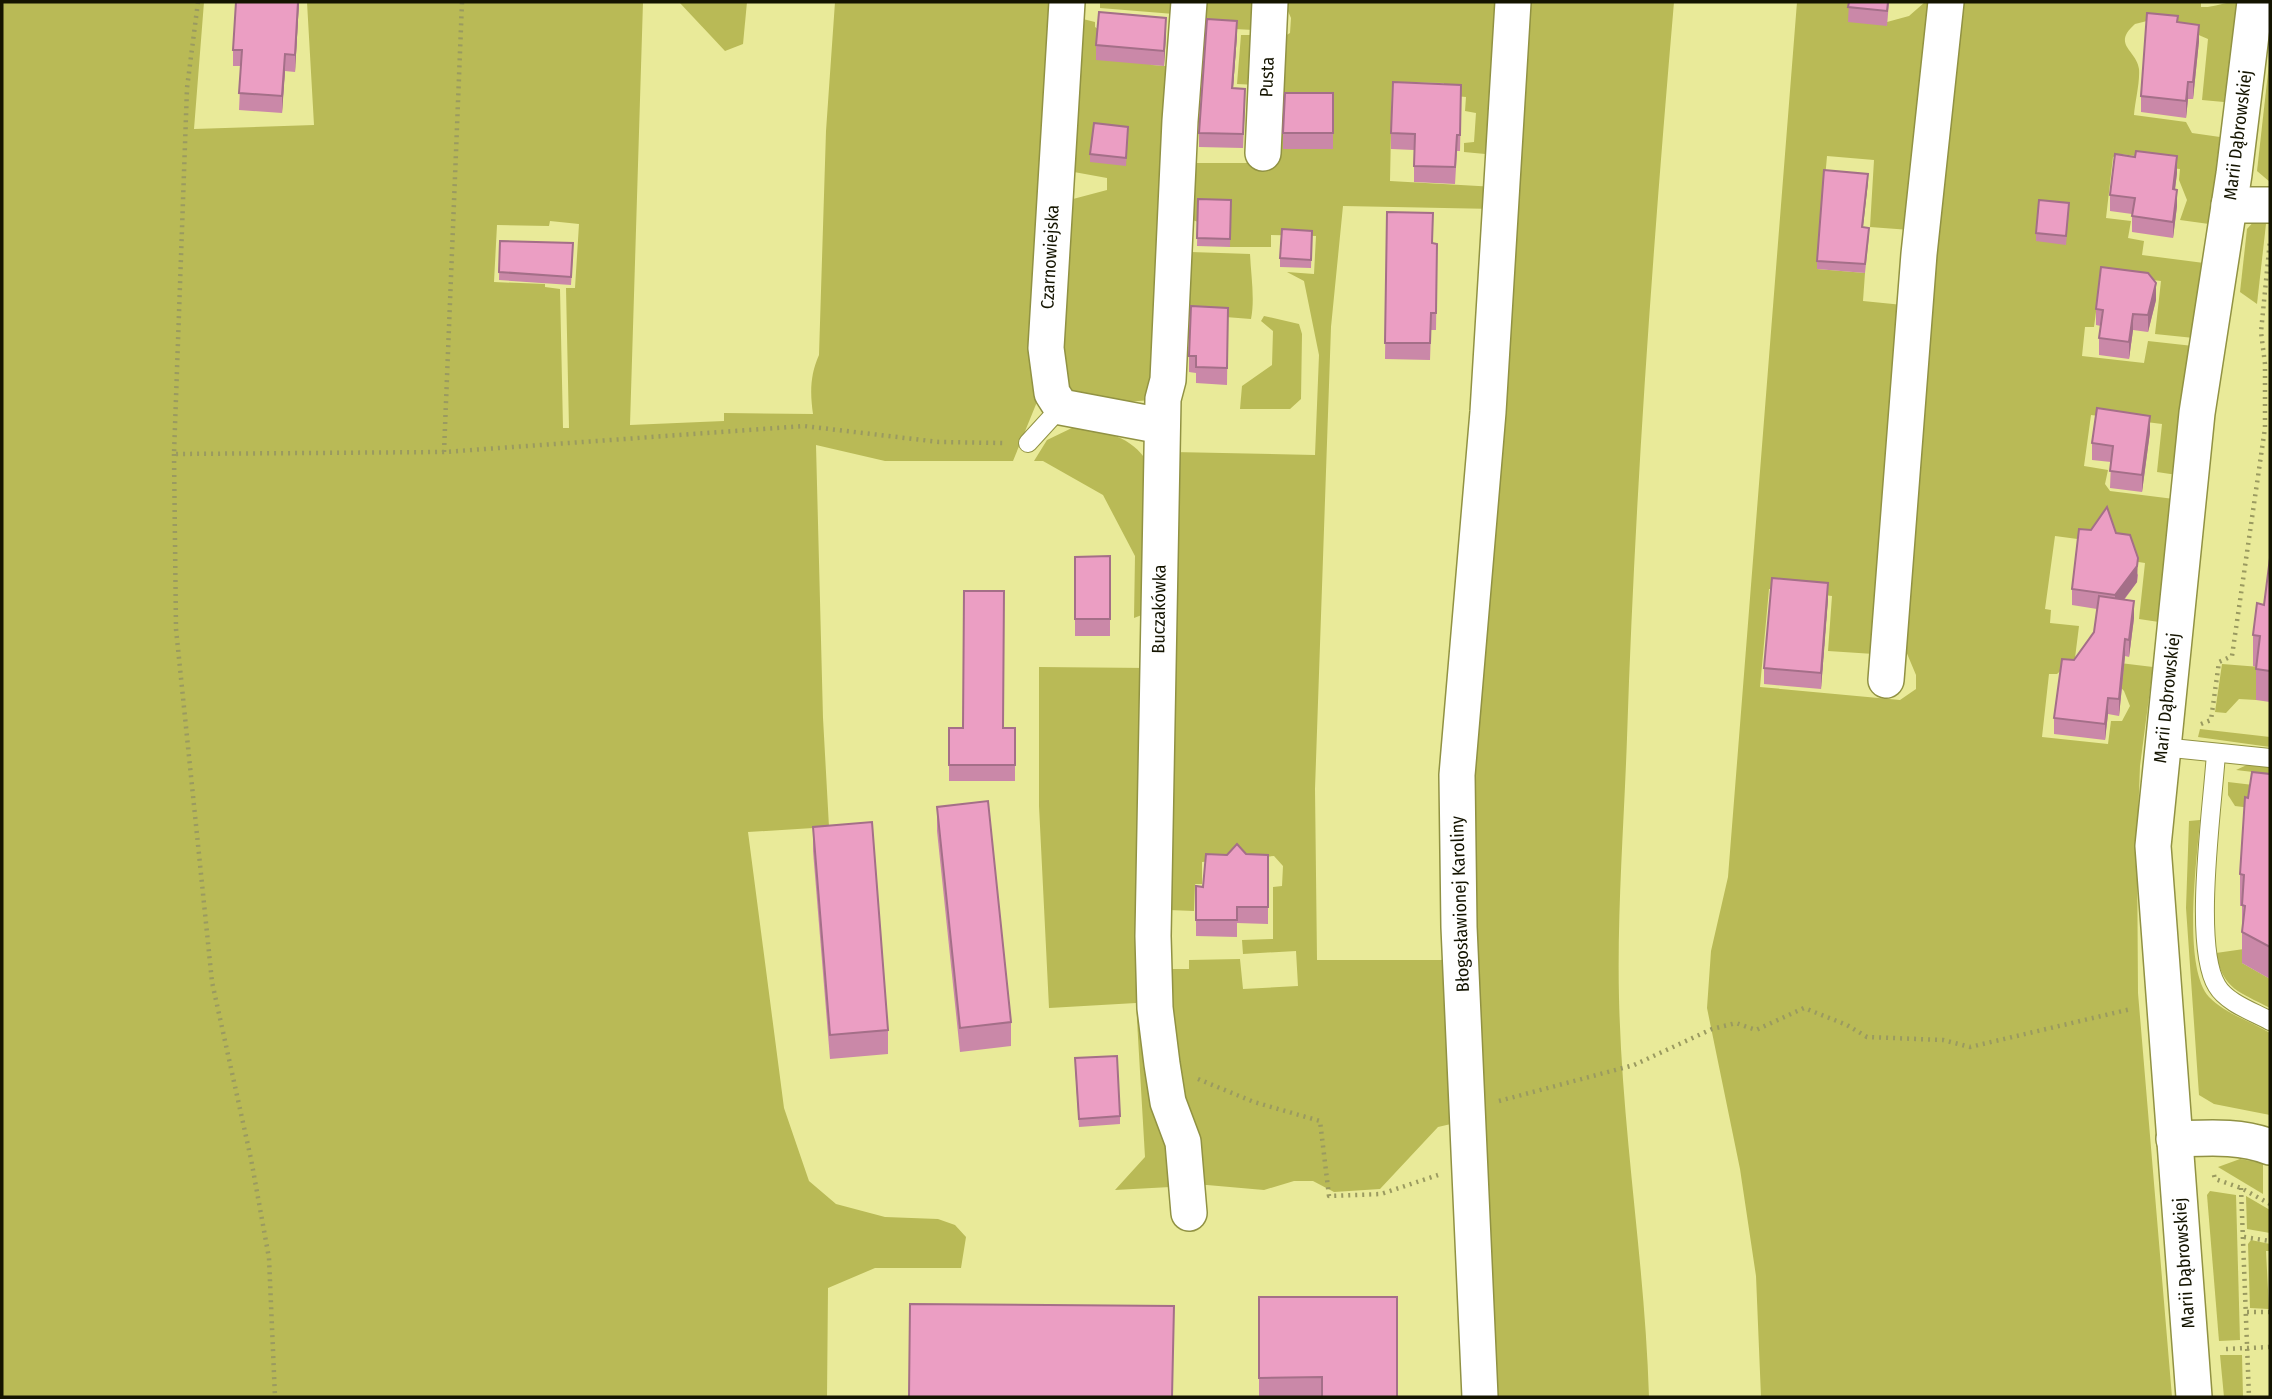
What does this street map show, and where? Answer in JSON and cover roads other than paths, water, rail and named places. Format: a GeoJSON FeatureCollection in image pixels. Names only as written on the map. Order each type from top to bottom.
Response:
{"type":"FeatureCollection","features":[{"type":"Feature","properties":{"kind":"street","name":"Czarnowiejska"},"geometry":{"type":"LineString","coordinates":[[1060,407],[1052,393],[1046,348],[1067,2]]}},
{"type":"Feature","properties":{"kind":"street","name":"Buczakówka"},"geometry":{"type":"LineString","coordinates":[[1189,2],[1180,121],[1168,380],[1163,399],[1153,936],[1155,1008],[1168,1102],[1182,1142],[1189,1213]]}},
{"type":"Feature","properties":{"kind":"street","name":"Pusta"},"geometry":{"type":"LineString","coordinates":[[1263,153],[1270,2]]}},
{"type":"Feature","properties":{"kind":"street","name":"Błogosławionej Karoliny"},"geometry":{"type":"LineString","coordinates":[[1480,1397],[1472,1163],[1459,927],[1457,775],[1488,412],[1513,2]]}},
{"type":"Feature","properties":{"kind":"street"},"geometry":{"type":"LineString","coordinates":[[1886,680],[1919,254],[1946,2]]}},
{"type":"Feature","properties":{"kind":"street","name":"Marii Dąbrowskiej"},"geometry":{"type":"LineString","coordinates":[[2194,1397],[2153,846],[2197,413],[2229,205],[2255,2]]}},
{"type":"Feature","properties":{"kind":"street"},"geometry":{"type":"LineString","coordinates":[[2229,205],[2270,205]]}},
{"type":"Feature","properties":{"kind":"street"},"geometry":{"type":"LineString","coordinates":[[1060,407],[1162,426]]}},
{"type":"Feature","properties":{"kind":"street"},"geometry":{"type":"LineString","coordinates":[[2174,1139],[2253,1140],[2270,1147]]}},
{"type":"Feature","properties":{"kind":"lane"},"geometry":{"type":"LineString","coordinates":[[1028,443],[1060,407]]}},
{"type":"Feature","properties":{"kind":"lane"},"geometry":{"type":"LineString","coordinates":[[2162,747],[2270,758]]}},
{"type":"Feature","properties":{"kind":"lane"},"geometry":{"type":"LineString","coordinates":[[2216,753],[2204,929],[2210,967],[2217,987],[2232,1000],[2270,1021]]}}]}
